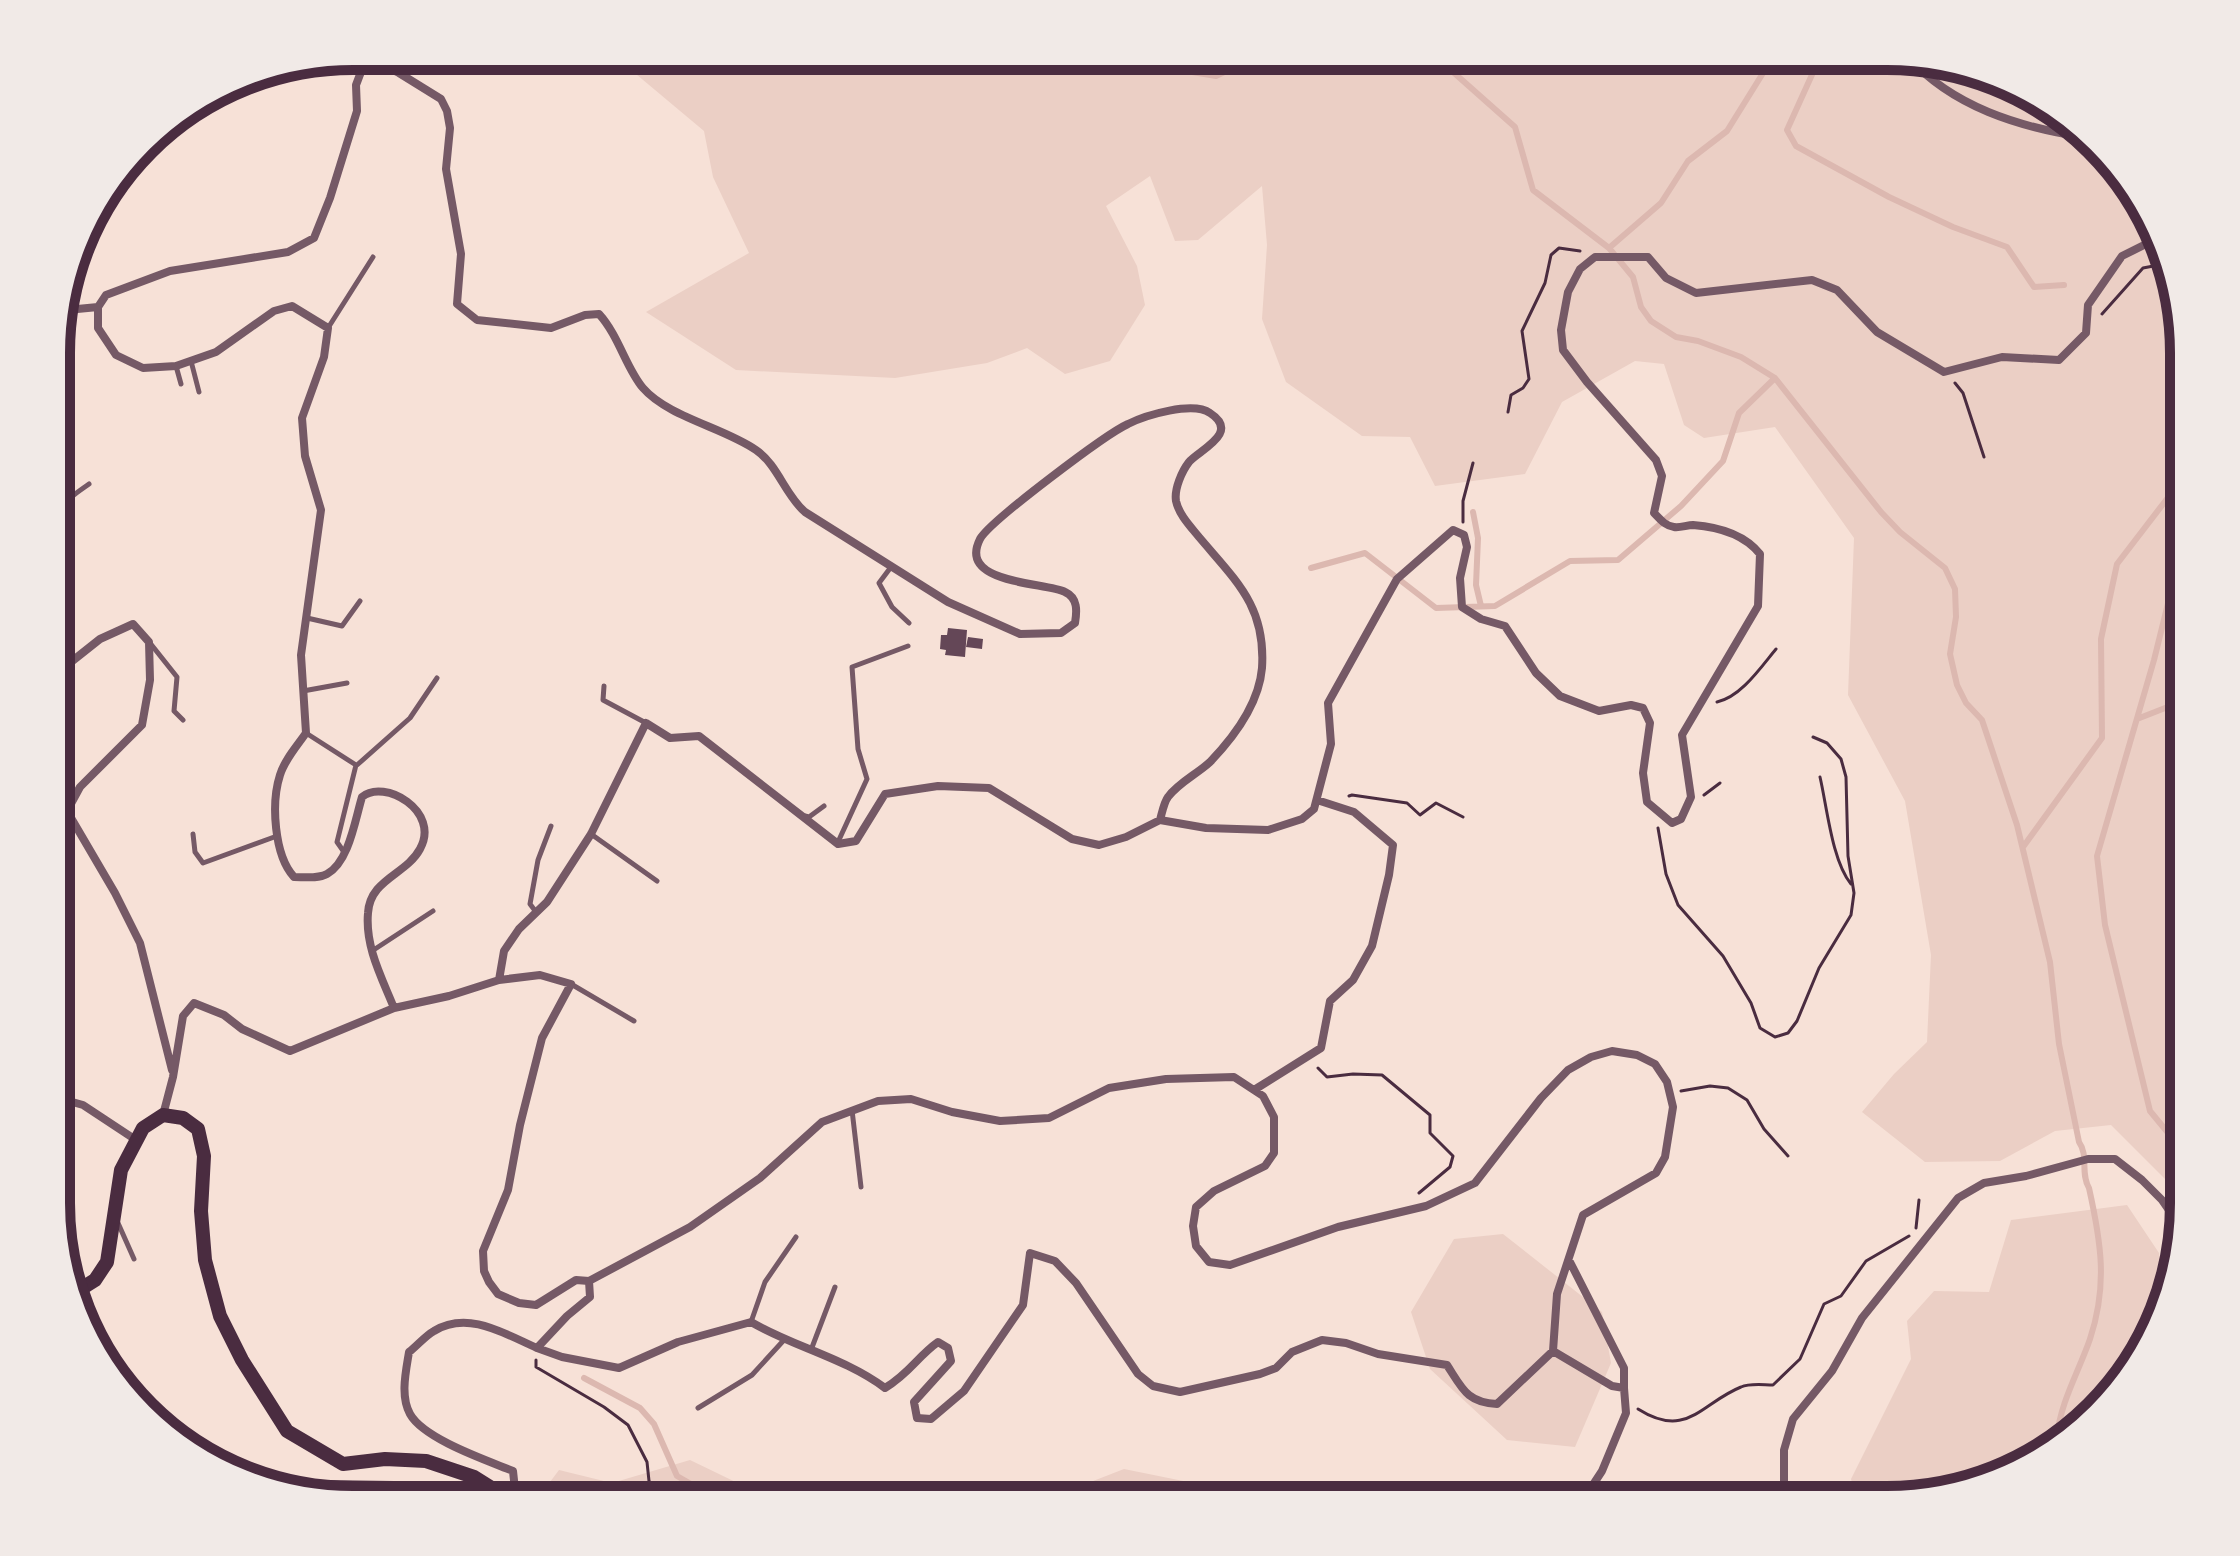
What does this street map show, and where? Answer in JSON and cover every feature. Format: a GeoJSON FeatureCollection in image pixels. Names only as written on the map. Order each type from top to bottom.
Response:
{"type":"FeatureCollection","features":[{"type":"Feature","properties":{"kind":"main road"},"geometry":{"type":"LineString","coordinates":[[83,1287],[95,1280],[107,1262],[121,1170],[143,1128],[163,1115],[183,1118],[198,1129],[204,1156],[201,1211],[205,1260],[220,1316],[242,1360],[287,1431],[343,1464],[385,1459],[426,1461],[474,1477],[487,1485]]}},
{"type":"Feature","properties":{"kind":"street"},"geometry":{"type":"LineString","coordinates":[[362,70],[356,85],[357,111],[314,238],[288,252],[170,271],[106,295],[98,307],[98,328],[116,355],[143,368],[176,366],[216,352],[274,311],[292,306],[328,328],[324,357],[302,418],[305,456],[321,510],[301,655],[306,733],[279,776],[275,825],[283,865],[294,877],[325,875],[337,866],[362,797],[369,791],[380,790],[403,800],[423,816],[425,840],[418,853],[375,889],[367,914],[369,942],[394,1008]]}},
{"type":"Feature","properties":{"kind":"street"},"geometry":{"type":"LineString","coordinates":[[393,70],[441,99],[447,111],[450,128],[446,169],[461,254],[457,304],[477,320],[551,328],[585,315],[599,314],[610,326],[643,388],[669,407],[754,448],[767,458],[796,504],[805,512],[948,602],[1020,634],[1061,633],[1075,623],[1078,609],[1065,591],[1020,584],[997,576],[982,565],[978,554],[980,539],[1079,456],[1128,424],[1186,408],[1208,411],[1217,419],[1220,428],[1217,439],[1190,461],[1178,483],[1176,501],[1186,520],[1250,599],[1262,633],[1262,670],[1256,699],[1227,742],[1208,763],[1167,797],[1160,820]]}},
{"type":"Feature","properties":{"kind":"street"},"geometry":{"type":"LineString","coordinates":[[399,73],[403,70]]}},
{"type":"Feature","properties":{"kind":"street"},"geometry":{"type":"LineString","coordinates":[[1922,72],[1959,99],[2008,120],[2066,134]]}},
{"type":"Feature","properties":{"kind":"street"},"geometry":{"type":"LineString","coordinates":[[499,980],[504,951],[519,929],[547,902],[591,834],[646,723],[670,738],[699,736],[838,844],[856,841],[885,794],[938,786],[989,788],[1072,839],[1099,845],[1126,837],[1160,820],[1206,828],[1268,830],[1302,819],[1314,809],[1331,744],[1328,703],[1397,579],[1453,530],[1464,535],[1467,547],[1460,578],[1462,607],[1481,619],[1505,626],[1536,673],[1560,696],[1599,711],[1631,705],[1643,708],[1650,723],[1643,773],[1647,802],[1672,823],[1681,819],[1691,797],[1682,735],[1758,606],[1760,554],[1749,540],[1732,533],[1690,525],[1674,527],[1663,523],[1654,513],[1662,476],[1656,460],[1563,350],[1561,330],[1568,292],[1580,269],[1598,257],[1648,257],[1666,278],[1696,293],[1812,280],[1837,290],[1877,332],[1944,372],[2002,357],[2059,360],[2086,333],[2088,305],[2122,256],[2147,243]]}},
{"type":"Feature","properties":{"kind":"street"},"geometry":{"type":"LineString","coordinates":[[73,309],[98,307]]}},
{"type":"Feature","properties":{"kind":"street"},"geometry":{"type":"LineString","coordinates":[[70,663],[100,639],[133,624],[149,642],[150,680],[142,725],[80,787],[71,805]]}},
{"type":"Feature","properties":{"kind":"street"},"geometry":{"type":"LineString","coordinates":[[1254,1090],[1321,1048],[1330,1001],[1353,980],[1372,946],[1389,875],[1393,845],[1354,812],[1317,800]]}},
{"type":"Feature","properties":{"kind":"street"},"geometry":{"type":"LineString","coordinates":[[71,817],[140,943],[173,1077]]}},
{"type":"Feature","properties":{"kind":"street"},"geometry":{"type":"LineString","coordinates":[[163,1115],[183,1016],[194,1003],[224,1015],[242,1029],[290,1051],[394,1008],[449,996],[499,980],[540,975],[571,984],[542,1038],[520,1125],[508,1190],[483,1251],[484,1271],[498,1294],[519,1303],[536,1305],[576,1280],[589,1281],[690,1227],[760,1178],[822,1122],[878,1101],[911,1099],[952,1112],[1000,1121],[1049,1118],[1109,1088],[1166,1079],[1234,1077],[1263,1096],[1274,1117],[1274,1153],[1265,1166],[1214,1191],[1196,1207],[1193,1226],[1196,1246],[1209,1262],[1230,1265],[1338,1227],[1426,1206],[1475,1183],[1541,1098],[1568,1070],[1591,1057],[1612,1051],[1637,1055],[1655,1064],[1667,1082],[1673,1107],[1665,1157],[1656,1173],[1583,1215],[1557,1294],[1553,1351],[1497,1404],[1479,1403],[1468,1396],[1447,1365],[1378,1354],[1346,1343],[1322,1340],[1292,1352],[1276,1368],[1180,1392],[1153,1386],[1138,1374],[1076,1283],[1055,1261],[1030,1253],[1023,1305],[964,1391],[931,1419],[917,1418],[914,1402],[951,1361],[948,1348],[938,1342],[926,1351],[905,1377],[885,1388],[861,1372],[784,1340],[751,1322],[678,1342],[619,1368],[562,1357],[487,1325],[460,1322],[434,1330],[409,1352],[404,1390],[410,1414],[433,1435],[513,1471],[515,1485]]}},
{"type":"Feature","properties":{"kind":"street"},"geometry":{"type":"LineString","coordinates":[[71,1102],[83,1105],[136,1140]]}},
{"type":"Feature","properties":{"kind":"street"},"geometry":{"type":"LineString","coordinates":[[1784,1486],[1784,1450],[1793,1419],[1832,1371],[1862,1318],[1958,1198],[1984,1183],[2026,1176],[2088,1159],[2115,1159],[2142,1180],[2170,1211]]}},
{"type":"Feature","properties":{"kind":"street"},"geometry":{"type":"LineString","coordinates":[[1569,1261],[1624,1368],[1626,1413],[1602,1471],[1592,1486]]}},
{"type":"Feature","properties":{"kind":"street"},"geometry":{"type":"LineString","coordinates":[[537,1348],[590,1297],[589,1281]]}},
{"type":"Feature","properties":{"kind":"street"},"geometry":{"type":"LineString","coordinates":[[1553,1351],[1612,1386],[1624,1388]]}},
{"type":"Feature","properties":{"kind":"lane"},"geometry":{"type":"LineString","coordinates":[[328,328],[373,257]]}},
{"type":"Feature","properties":{"kind":"lane"},"geometry":{"type":"LineString","coordinates":[[191,361],[199,392]]}},
{"type":"Feature","properties":{"kind":"lane"},"geometry":{"type":"LineString","coordinates":[[176,366],[181,384]]}},
{"type":"Feature","properties":{"kind":"lane"},"geometry":{"type":"LineString","coordinates":[[70,497],[89,484]]}},
{"type":"Feature","properties":{"kind":"lane"},"geometry":{"type":"LineString","coordinates":[[891,567],[879,583],[892,607],[909,623]]}},
{"type":"Feature","properties":{"kind":"lane"},"geometry":{"type":"LineString","coordinates":[[306,618],[342,626],[360,601]]}},
{"type":"Feature","properties":{"kind":"lane"},"geometry":{"type":"LineString","coordinates":[[149,642],[177,677],[174,711],[183,720]]}},
{"type":"Feature","properties":{"kind":"lane"},"geometry":{"type":"LineString","coordinates":[[838,844],[867,779],[858,749],[852,667],[908,646]]}},
{"type":"Feature","properties":{"kind":"lane"},"geometry":{"type":"LineString","coordinates":[[344,853],[337,842],[356,765],[410,718],[437,678]]}},
{"type":"Feature","properties":{"kind":"lane"},"geometry":{"type":"LineString","coordinates":[[303,691],[347,683]]}},
{"type":"Feature","properties":{"kind":"lane"},"geometry":{"type":"LineString","coordinates":[[604,686],[603,700],[646,723]]}},
{"type":"Feature","properties":{"kind":"lane"},"geometry":{"type":"LineString","coordinates":[[306,733],[356,765]]}},
{"type":"Feature","properties":{"kind":"lane"},"geometry":{"type":"LineString","coordinates":[[797,815],[809,817],[824,806]]}},
{"type":"Feature","properties":{"kind":"lane"},"geometry":{"type":"LineString","coordinates":[[537,912],[530,904],[538,860],[551,826]]}},
{"type":"Feature","properties":{"kind":"lane"},"geometry":{"type":"LineString","coordinates":[[193,834],[195,852],[203,863],[277,836]]}},
{"type":"Feature","properties":{"kind":"lane"},"geometry":{"type":"LineString","coordinates":[[591,834],[657,881]]}},
{"type":"Feature","properties":{"kind":"lane"},"geometry":{"type":"LineString","coordinates":[[372,951],[433,911]]}},
{"type":"Feature","properties":{"kind":"lane"},"geometry":{"type":"LineString","coordinates":[[571,984],[634,1021]]}},
{"type":"Feature","properties":{"kind":"lane"},"geometry":{"type":"LineString","coordinates":[[852,1110],[861,1187]]}},
{"type":"Feature","properties":{"kind":"lane"},"geometry":{"type":"LineString","coordinates":[[114,1213],[134,1259]]}},
{"type":"Feature","properties":{"kind":"lane"},"geometry":{"type":"LineString","coordinates":[[751,1322],[765,1282],[796,1237]]}},
{"type":"Feature","properties":{"kind":"lane"},"geometry":{"type":"LineString","coordinates":[[811,1351],[835,1287]]}},
{"type":"Feature","properties":{"kind":"lane"},"geometry":{"type":"LineString","coordinates":[[698,1408],[752,1375],[784,1340]]}},
{"type":"Feature","properties":{"kind":"path"},"geometry":{"type":"LineString","coordinates":[[1508,412],[1511,395],[1523,388],[1529,379],[1522,331],[1545,283],[1551,255],[1559,248],[1584,251],[1598,257]]}},
{"type":"Feature","properties":{"kind":"path"},"geometry":{"type":"LineString","coordinates":[[2086,333],[2143,268],[2156,266]]}},
{"type":"Feature","properties":{"kind":"path"},"geometry":{"type":"LineString","coordinates":[[1944,372],[1963,393],[1984,457]]}},
{"type":"Feature","properties":{"kind":"path"},"geometry":{"type":"LineString","coordinates":[[1464,535],[1463,501],[1473,463]]}},
{"type":"Feature","properties":{"kind":"path"},"geometry":{"type":"LineString","coordinates":[[1699,705],[1724,701],[1747,683],[1776,649]]}},
{"type":"Feature","properties":{"kind":"path"},"geometry":{"type":"LineString","coordinates":[[1654,810],[1666,874],[1678,905],[1723,956],[1751,1003],[1760,1028],[1775,1037],[1788,1033],[1797,1021],[1819,968],[1851,915],[1846,777],[1841,759],[1827,743],[1813,737]]}},
{"type":"Feature","properties":{"kind":"path"},"geometry":{"type":"LineString","coordinates":[[1820,777],[1835,845],[1845,876],[1852,885]]}},
{"type":"Feature","properties":{"kind":"path"},"geometry":{"type":"LineString","coordinates":[[1333,805],[1352,795],[1407,803],[1420,815],[1436,803],[1463,817]]}},
{"type":"Feature","properties":{"kind":"path"},"geometry":{"type":"LineString","coordinates":[[1306,1057],[1327,1077],[1382,1075],[1430,1115],[1430,1133],[1453,1156],[1450,1167],[1416,1195],[1414,1208]]}},
{"type":"Feature","properties":{"kind":"path"},"geometry":{"type":"LineString","coordinates":[[1670,1093],[1710,1086],[1728,1088],[1747,1100],[1764,1129],[1788,1156]]}},
{"type":"Feature","properties":{"kind":"path"},"geometry":{"type":"LineString","coordinates":[[1625,1400],[1652,1417],[1686,1421],[1745,1385],[1773,1385],[1800,1359],[1824,1304],[1841,1296],[1866,1261],[1916,1232],[1919,1200]]}},
{"type":"Feature","properties":{"kind":"path"},"geometry":{"type":"LineString","coordinates":[[537,1348],[536,1367],[604,1407],[628,1425],[647,1462],[652,1485]]}},
{"type":"Feature","properties":{"kind":"shaded area"},"geometry":{"type":"Polygon","coordinates":[[[631,70],[1905,71],[1942,75],[1978,85],[2012,99],[2044,118],[2074,140],[2100,166],[2122,196],[2141,228],[2155,262],[2168,316],[2170,1184],[2111,1125],[2055,1131],[2000,1161],[1925,1162],[1862,1112],[1894,1074],[1927,1042],[1931,955],[1905,801],[1848,695],[1854,538],[1775,427],[1704,438],[1684,425],[1664,364],[1635,361],[1562,402],[1525,474],[1435,486],[1410,437],[1362,436],[1286,382],[1262,319],[1267,245],[1262,186],[1198,240],[1175,241],[1150,176],[1106,206],[1137,266],[1145,305],[1110,361],[1065,374],[1027,348],[987,363],[895,378],[736,370],[646,312],[749,253],[713,177],[704,131],[631,70]]]}},
{"type":"Feature","properties":{"kind":"shaded area"},"geometry":{"type":"Polygon","coordinates":[[[2127,1205],[2159,1253],[2161,1273],[2155,1294],[2132,1344],[2100,1390],[2074,1416],[2012,1457],[1942,1481],[1853,1486],[1851,1479],[1911,1359],[1907,1321],[1934,1291],[1989,1292],[2011,1220],[2127,1205]]]}},
{"type":"Feature","properties":{"kind":"shaded area"},"geometry":{"type":"Polygon","coordinates":[[[1503,1234],[1602,1312],[1611,1363],[1575,1447],[1507,1440],[1430,1369],[1411,1312],[1454,1239],[1503,1234]]]}},
{"type":"Feature","properties":{"kind":"shaded area"},"geometry":{"type":"Polygon","coordinates":[[[99,1328],[149,1399],[118,1360],[99,1328]]]}},
{"type":"Feature","properties":{"kind":"shaded area"},"geometry":{"type":"Polygon","coordinates":[[[690,1460],[742,1485],[548,1485],[559,1470],[612,1483],[690,1460]]]}},
{"type":"Feature","properties":{"kind":"shaded area"},"geometry":{"type":"Polygon","coordinates":[[[1124,1469],[1199,1486],[1082,1485],[1124,1469]]]}},
{"type":"Feature","properties":{"kind":"building"},"geometry":{"type":"Polygon","coordinates":[[[948,628],[967,630],[965,657],[945,655],[946,650],[940,649],[941,635],[947,635],[948,628]]]}},
{"type":"Feature","properties":{"kind":"building"},"geometry":{"type":"Polygon","coordinates":[[[968,637],[983,639],[982,649],[966,647],[968,637]]]}},
{"type":"Feature","properties":{"kind":"building"},"geometry":{"type":"Polygon","coordinates":[[[327,1480],[394,1481],[394,1485],[335,1485],[327,1485],[327,1480]]]}},
{"type":"Feature","properties":{"kind":"waterway"},"geometry":{"type":"LineString","coordinates":[[1184,71],[1216,76],[1227,71]]}},
{"type":"Feature","properties":{"kind":"waterway"},"geometry":{"type":"LineString","coordinates":[[1452,71],[1515,127],[1533,190],[1609,248]]}},
{"type":"Feature","properties":{"kind":"waterway"},"geometry":{"type":"LineString","coordinates":[[1764,71],[1727,131],[1688,161],[1661,203],[1609,248],[1633,277],[1641,307],[1651,321],[1676,337],[1698,341],[1741,357],[1775,378],[1881,512],[1900,532],[1945,568],[1955,589],[1956,617],[1950,654],[1957,685],[1966,703],[1982,720],[2017,825],[2050,962],[2059,1044],[2079,1142],[2084,1153],[2085,1176],[2099,1245],[2101,1282],[2096,1319],[2058,1427]]}},
{"type":"Feature","properties":{"kind":"waterway"},"geometry":{"type":"LineString","coordinates":[[1814,71],[1787,130],[1796,146],[1889,197],[1953,227],[2007,247],[2034,287],[2064,285]]}},
{"type":"Feature","properties":{"kind":"waterway"},"geometry":{"type":"LineString","coordinates":[[1311,568],[1365,553],[1436,608],[1495,606],[1570,561],[1618,560],[1681,506],[1723,461],[1739,413],[1775,378]]}},
{"type":"Feature","properties":{"kind":"waterway"},"geometry":{"type":"LineString","coordinates":[[2023,847],[2102,738],[2101,639],[2117,564],[2169,496]]}},
{"type":"Feature","properties":{"kind":"waterway"},"geometry":{"type":"LineString","coordinates":[[1473,512],[1478,538],[1476,585],[1481,606]]}},
{"type":"Feature","properties":{"kind":"waterway"},"geometry":{"type":"LineString","coordinates":[[2169,598],[2097,856],[2105,925],[2150,1111],[2170,1135]]}},
{"type":"Feature","properties":{"kind":"waterway"},"geometry":{"type":"LineString","coordinates":[[2137,719],[2169,706]]}},
{"type":"Feature","properties":{"kind":"waterway"},"geometry":{"type":"LineString","coordinates":[[584,1378],[640,1408],[654,1424],[677,1476],[693,1485]]}}]}
